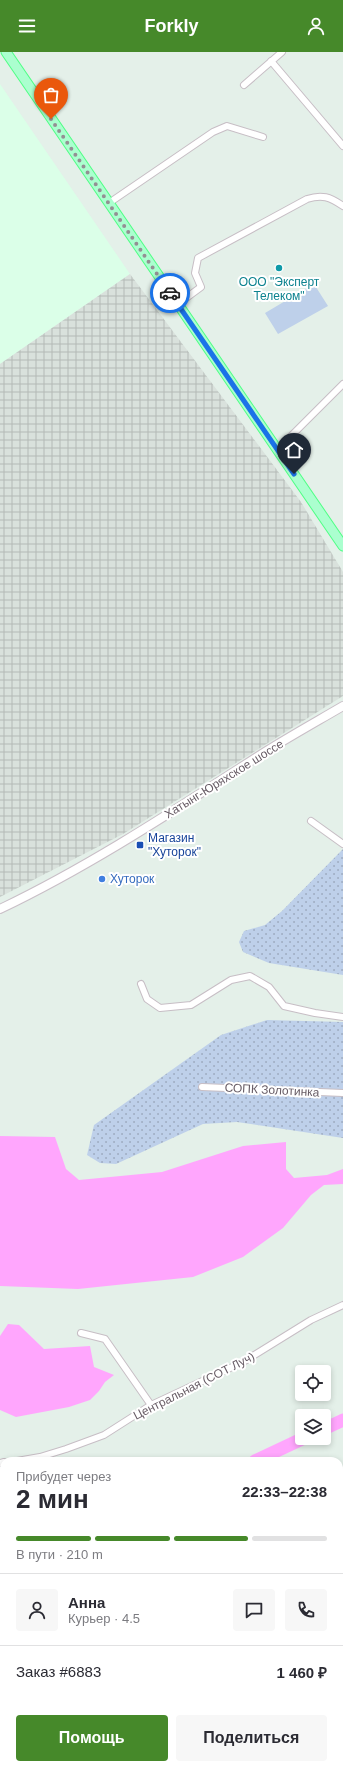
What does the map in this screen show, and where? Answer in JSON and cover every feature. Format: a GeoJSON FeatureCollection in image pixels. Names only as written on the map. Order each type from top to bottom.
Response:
{"type":"FeatureCollection","features":[{"type":"Feature","properties":{"kind":"main road"},"geometry":{"type":"LineString","coordinates":[[6,52],[343,546]]}},
{"type":"Feature","properties":{"kind":"main road","name":"Хатынг-Юряхское шоссе"},"geometry":{"type":"LineString","coordinates":[[0,909],[36,891],[131,837],[258,757],[343,706]]}},
{"type":"Feature","properties":{"kind":"street"},"geometry":{"type":"LineString","coordinates":[[244,85],[282,52]]}},
{"type":"Feature","properties":{"kind":"street"},"geometry":{"type":"LineString","coordinates":[[271,61],[343,146]]}},
{"type":"Feature","properties":{"kind":"street"},"geometry":{"type":"LineString","coordinates":[[108,203],[213,132],[227,126],[263,136]]}},
{"type":"Feature","properties":{"kind":"street"},"geometry":{"type":"LineString","coordinates":[[178,304],[201,286],[195,273],[198,258],[307,199],[316,196],[325,196],[333,199],[343,206]]}},
{"type":"Feature","properties":{"kind":"street"},"geometry":{"type":"LineString","coordinates":[[278,450],[343,384]]}},
{"type":"Feature","properties":{"kind":"street"},"geometry":{"type":"LineString","coordinates":[[311,821],[343,844]]}},
{"type":"Feature","properties":{"kind":"street"},"geometry":{"type":"LineString","coordinates":[[141,984],[148,999],[160,1008],[191,1005],[231,980],[250,976],[269,987],[284,1006],[343,1017]]}},
{"type":"Feature","properties":{"kind":"street","name":"СОПК Золотинка"},"geometry":{"type":"LineString","coordinates":[[202,1087],[343,1093]]}},
{"type":"Feature","properties":{"kind":"street","name":"Центральная (СОТ Луч)"},"geometry":{"type":"LineString","coordinates":[[40,1457],[88,1442],[104,1435],[151,1405],[243,1362],[312,1320],[343,1306]]}},
{"type":"Feature","properties":{"kind":"street"},"geometry":{"type":"LineString","coordinates":[[81,1334],[105,1339],[151,1405]]}},
{"type":"Feature","properties":{"kind":"shaded area"},"geometry":{"type":"Polygon","coordinates":[[[0,84],[130,274],[0,364],[0,84]]]}},
{"type":"Feature","properties":{"kind":"shaded area"},"geometry":{"type":"Polygon","coordinates":[[[130,274],[301,502],[343,572],[343,696],[123,834],[0,897],[0,364],[130,274]]]}},
{"type":"Feature","properties":{"kind":"shaded area"},"geometry":{"type":"Polygon","coordinates":[[[0,1136],[55,1137],[66,1169],[79,1180],[162,1172],[243,1146],[286,1142],[286,1169],[294,1178],[327,1175],[343,1169],[343,1184],[324,1185],[311,1195],[283,1228],[243,1257],[193,1277],[78,1289],[0,1286],[0,1136]]]}},
{"type":"Feature","properties":{"kind":"shaded area"},"geometry":{"type":"Polygon","coordinates":[[[8,1324],[19,1325],[44,1349],[90,1346],[94,1367],[114,1375],[105,1382],[90,1400],[69,1407],[16,1417],[0,1410],[0,1336],[8,1324]]]}},
{"type":"Feature","properties":{"kind":"green space"},"geometry":{"type":"Polygon","coordinates":[[[314,284],[328,306],[278,334],[265,313],[314,284]]]}},
{"type":"Feature","properties":{"kind":"green space"},"geometry":{"type":"Polygon","coordinates":[[[343,849],[343,975],[269,963],[243,952],[239,942],[244,931],[265,925],[282,911],[343,849]]]}},
{"type":"Feature","properties":{"kind":"green space"},"geometry":{"type":"Polygon","coordinates":[[[267,1020],[343,1022],[343,1138],[237,1122],[203,1124],[116,1164],[100,1163],[87,1155],[94,1125],[221,1035],[267,1020]]]}},
{"type":"Feature","properties":{"kind":"waterway"},"geometry":{"type":"LineString","coordinates":[[331,1426],[343,1420]]}},
{"type":"Feature","properties":{"kind":"waterway"},"geometry":{"type":"LineString","coordinates":[[264,1457],[295,1442]]}},
{"type":"Feature","properties":{"kind":"way so far"},"geometry":{"type":"LineString","coordinates":[[51,119],[170,293]]}},
{"type":"Feature","properties":{"kind":"place","name":"ООО \"Эксперт Телеком\""},"geometry":{"type":"Point","coordinates":[279,268]}},
{"type":"Feature","properties":{"kind":"place","name":"Магазин \"Хуторок\""},"geometry":{"type":"Point","coordinates":[140,845]}},
{"type":"Feature","properties":{"kind":"place","name":"Хуторок"},"geometry":{"type":"Point","coordinates":[102,879]}},
{"type":"Feature","properties":{"kind":"route"},"geometry":{"type":"LineString","coordinates":[[170,293],[294,474]]}}]}
